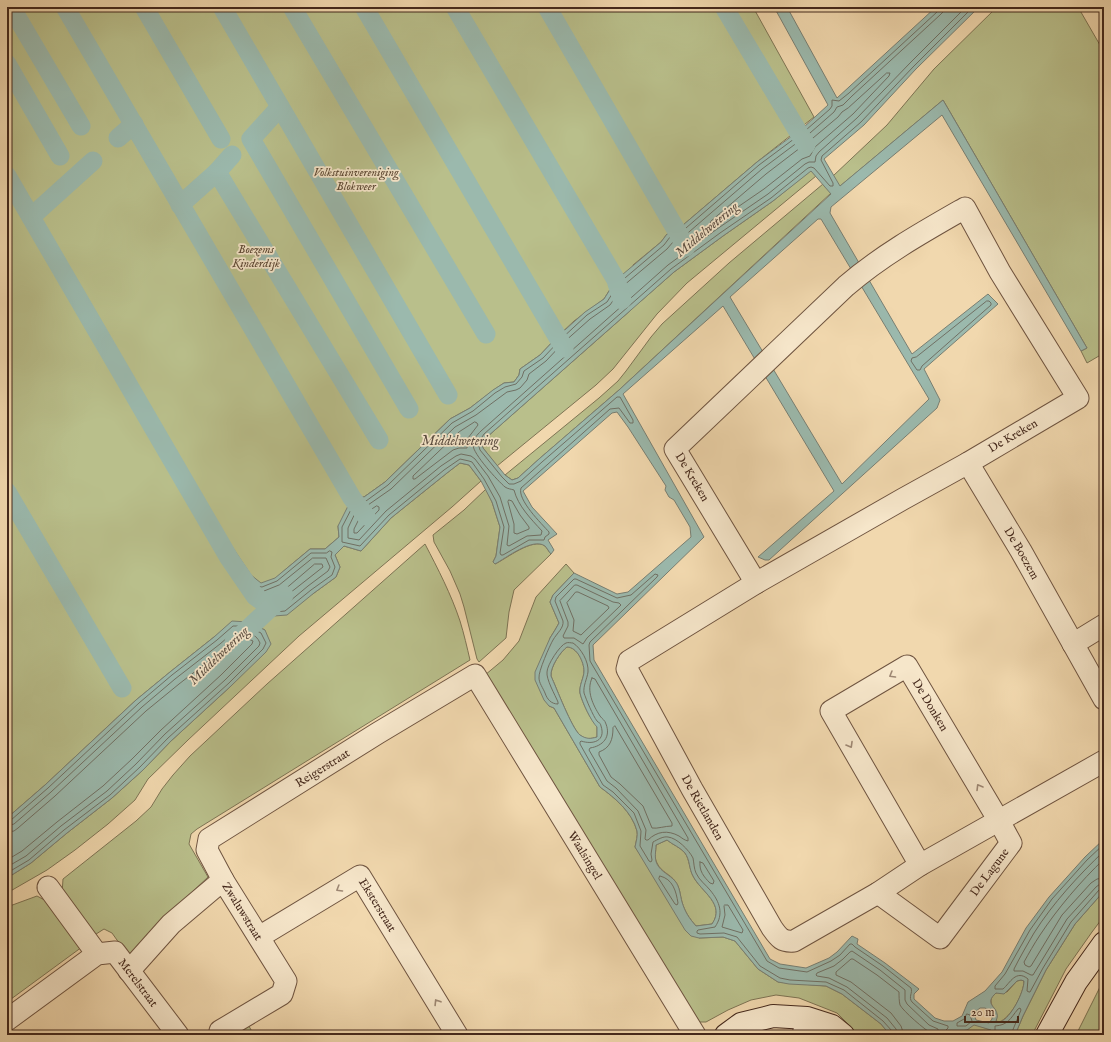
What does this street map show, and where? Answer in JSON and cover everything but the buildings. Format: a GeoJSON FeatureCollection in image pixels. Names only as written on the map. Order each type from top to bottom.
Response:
{"type":"FeatureCollection","features":[{"type":"Feature","properties":{"kind":"street","name":"De Kreken"},"geometry":{"type":"LineString","coordinates":[[965,208],[1000,272],[1078,398],[968,463],[756,583],[675,449],[864,270],[891,252],[965,208]]}},
{"type":"Feature","properties":{"kind":"street","name":"De Boezem"},"geometry":{"type":"LineString","coordinates":[[968,463],[1021,551],[1104,699]]}},
{"type":"Feature","properties":{"kind":"street","name":"De Rietlanden"},"geometry":{"type":"LineString","coordinates":[[756,583],[629,661],[626,669],[692,789],[772,928],[779,937],[786,941],[794,941],[878,893],[920,865],[999,820]]}},
{"type":"Feature","properties":{"kind":"street"},"geometry":{"type":"LineString","coordinates":[[1073,644],[1104,625]]}},
{"type":"Feature","properties":{"kind":"street","name":"De Donken"},"geometry":{"type":"LineString","coordinates":[[920,865],[831,711],[907,666],[999,820]]}},
{"type":"Feature","properties":{"kind":"street","name":"Reigerstraat"},"geometry":{"type":"LineString","coordinates":[[223,880],[207,850],[209,839],[378,733],[475,675]]}},
{"type":"Feature","properties":{"kind":"street","name":"Waalsingel"},"geometry":{"type":"LineString","coordinates":[[475,675],[695,1035]]}},
{"type":"Feature","properties":{"kind":"street"},"geometry":{"type":"LineString","coordinates":[[999,820],[1104,761]]}},
{"type":"Feature","properties":{"kind":"street","name":"De Lagune"},"geometry":{"type":"LineString","coordinates":[[878,893],[940,938],[1010,843],[999,820]]}},
{"type":"Feature","properties":{"kind":"street","name":"Eksterstraat"},"geometry":{"type":"LineString","coordinates":[[259,937],[360,876],[457,1035]]}},
{"type":"Feature","properties":{"kind":"street","name":"Zwaluwstraat"},"geometry":{"type":"LineString","coordinates":[[129,971],[171,924],[223,880],[286,981],[282,994],[220,1031]]}},
{"type":"Feature","properties":{"kind":"street"},"geometry":{"type":"LineString","coordinates":[[7,1020],[97,954],[48,888]]}},
{"type":"Feature","properties":{"kind":"street"},"geometry":{"type":"LineString","coordinates":[[1047,1035],[1076,982],[1104,942]]}},
{"type":"Feature","properties":{"kind":"street","name":"Merelstraat"},"geometry":{"type":"LineString","coordinates":[[97,954],[114,952],[178,1035]]}},
{"type":"Feature","properties":{"kind":"street"},"geometry":{"type":"LineString","coordinates":[[726,1035],[741,1024],[773,1016],[805,1027],[832,1026],[842,1035]]}},
{"type":"Feature","properties":{"kind":"green space","name":"Boezems Kinderdijk"},"geometry":{"type":"Polygon","coordinates":[[[7,7],[753,7],[814,117],[757,162],[676,231],[667,234],[661,242],[633,265],[641,301],[674,272],[773,201],[811,170],[816,176],[687,283],[657,314],[613,369],[596,385],[497,466],[483,448],[482,444],[487,437],[631,310],[614,283],[604,299],[574,321],[540,355],[520,369],[519,375],[514,382],[504,383],[470,408],[450,419],[385,482],[364,497],[361,497],[338,526],[339,537],[325,549],[310,549],[250,602],[267,614],[274,616],[314,593],[336,577],[340,567],[335,555],[344,546],[361,551],[391,518],[460,463],[469,465],[481,481],[299,636],[148,779],[135,800],[108,824],[47,870],[7,893],[7,878],[31,863],[112,798],[231,686],[265,630],[248,622],[214,637],[136,700],[45,785],[7,818],[7,7]]]}},
{"type":"Feature","properties":{"kind":"green space"},"geometry":{"type":"Polygon","coordinates":[[[997,7],[1078,7],[1104,52],[1104,353],[1087,363],[1081,351],[1087,348],[943,100],[839,187],[833,176],[887,125],[934,69],[997,7]]]}},
{"type":"Feature","properties":{"kind":"green space"},"geometry":{"type":"Polygon","coordinates":[[[823,184],[831,193],[619,390],[518,478],[512,480],[505,475],[618,381],[662,324],[729,263],[823,184]]]}},
{"type":"Feature","properties":{"kind":"green space"},"geometry":{"type":"Polygon","coordinates":[[[486,489],[500,527],[496,556],[493,562],[495,564],[527,546],[534,544],[545,546],[551,554],[514,590],[509,612],[506,638],[479,662],[460,594],[450,571],[434,542],[433,535],[464,510],[486,489]]]}},
{"type":"Feature","properties":{"kind":"green space"},"geometry":{"type":"Polygon","coordinates":[[[425,544],[444,582],[460,621],[470,660],[191,834],[189,844],[208,877],[171,912],[134,964],[112,933],[104,929],[93,936],[62,894],[63,879],[136,821],[151,807],[162,789],[190,756],[267,684],[425,544]]]}},
{"type":"Feature","properties":{"kind":"green space"},"geometry":{"type":"Polygon","coordinates":[[[566,564],[574,573],[553,595],[550,602],[559,623],[550,638],[549,706],[554,708],[600,787],[617,801],[635,824],[637,839],[635,847],[699,938],[723,937],[735,941],[758,969],[778,982],[826,986],[842,994],[881,1024],[890,1035],[859,1035],[837,1013],[799,998],[776,995],[751,1000],[706,1022],[697,1022],[485,675],[503,660],[519,641],[536,597],[566,564]]]}},
{"type":"Feature","properties":{"kind":"green space"},"geometry":{"type":"Polygon","coordinates":[[[567,647],[574,649],[577,652],[583,663],[584,674],[580,687],[580,693],[587,711],[597,726],[597,737],[590,739],[580,735],[569,717],[551,676],[552,668],[556,660],[567,647]]]}},
{"type":"Feature","properties":{"kind":"green space"},"geometry":{"type":"Polygon","coordinates":[[[667,840],[685,853],[693,876],[711,898],[716,910],[716,917],[712,924],[696,926],[684,909],[677,883],[661,869],[657,863],[655,857],[656,845],[667,840]]]}},
{"type":"Feature","properties":{"kind":"green space"},"geometry":{"type":"Polygon","coordinates":[[[1104,891],[1104,916],[1066,969],[1032,1035],[1015,1035],[1046,970],[1075,924],[1104,891]]]}},
{"type":"Feature","properties":{"kind":"green space"},"geometry":{"type":"Polygon","coordinates":[[[37,896],[50,903],[82,947],[7,1002],[7,907],[37,896]]]}},
{"type":"Feature","properties":{"kind":"green space"},"geometry":{"type":"Polygon","coordinates":[[[1104,979],[1104,1035],[1076,1035],[1104,979]]]}},
{"type":"Feature","properties":{"kind":"green space"},"geometry":{"type":"Polygon","coordinates":[[[1017,981],[1024,981],[1022,992],[1016,1004],[1004,1020],[999,1022],[996,1021],[995,1010],[991,1003],[992,996],[996,993],[1007,992],[1017,981]]]}},
{"type":"Feature","properties":{"kind":"green space"},"geometry":{"type":"Polygon","coordinates":[[[246,1021],[254,1035],[225,1035],[246,1021]]]}},
{"type":"Feature","properties":{"kind":"green space"},"geometry":{"type":"Polygon","coordinates":[[[974,1024],[991,1030],[991,1035],[946,1035],[948,1033],[967,1030],[974,1024]]]}},
{"type":"Feature","properties":{"kind":"water"},"geometry":{"type":"Polygon","coordinates":[[[774,7],[787,7],[837,98],[936,7],[979,7],[916,69],[864,125],[824,159],[840,186],[943,100],[1087,348],[1081,351],[942,115],[831,207],[830,213],[912,354],[988,294],[998,304],[924,369],[940,400],[937,408],[769,560],[758,557],[834,491],[723,306],[623,394],[704,537],[593,645],[594,660],[770,959],[780,964],[806,968],[829,958],[852,936],[858,939],[857,944],[919,989],[914,994],[914,999],[935,1018],[944,1021],[953,1021],[962,1016],[968,1002],[985,991],[1002,972],[1026,928],[1049,897],[1085,857],[1104,839],[1104,891],[1075,924],[1046,970],[1015,1035],[991,1035],[991,1030],[974,1025],[967,1030],[948,1033],[946,1035],[890,1035],[881,1024],[842,994],[826,986],[778,982],[758,969],[735,941],[723,937],[699,938],[691,936],[685,930],[635,847],[637,833],[635,824],[617,801],[600,787],[554,708],[549,706],[544,700],[535,680],[535,672],[550,638],[559,623],[550,602],[553,595],[574,573],[617,594],[628,592],[691,537],[690,527],[674,500],[669,497],[665,490],[666,486],[617,412],[612,413],[523,491],[532,507],[557,534],[548,540],[554,550],[551,554],[545,546],[534,544],[520,549],[495,564],[493,562],[496,556],[500,527],[492,502],[481,481],[469,465],[460,463],[391,518],[361,551],[344,546],[335,555],[340,567],[336,577],[287,615],[274,616],[267,614],[250,602],[255,595],[152,427],[251,575],[261,583],[275,578],[310,549],[325,549],[339,537],[338,526],[352,498],[364,497],[385,482],[450,419],[470,408],[504,383],[514,382],[519,375],[520,369],[540,355],[557,337],[585,312],[604,299],[616,280],[661,242],[667,234],[676,231],[757,162],[804,127],[828,105],[774,7]],[[811,171],[773,201],[674,272],[487,437],[482,444],[483,448],[505,475],[512,480],[518,478],[619,390],[831,194],[811,171]],[[818,219],[730,297],[842,484],[929,399],[821,219],[818,219]],[[567,647],[552,668],[551,676],[569,717],[580,735],[586,738],[597,737],[597,727],[587,711],[580,693],[584,671],[583,663],[574,649],[567,647]],[[667,840],[656,845],[656,862],[661,869],[677,883],[683,906],[689,918],[696,926],[712,924],[716,917],[714,904],[693,876],[685,853],[667,840]],[[1017,981],[1004,994],[996,993],[991,1000],[997,1015],[996,1021],[1000,1022],[1004,1020],[1016,1004],[1022,991],[1024,981],[1017,981]],[[980,1008],[974,1013],[976,1020],[989,1023],[992,1019],[992,1012],[985,1008],[980,1008]]]}},
{"type":"Feature","properties":{"kind":"water"},"geometry":{"type":"Polygon","coordinates":[[[232,621],[248,622],[265,630],[271,644],[266,652],[112,798],[31,863],[7,878],[7,818],[45,785],[136,700],[232,621]]]}},
{"type":"Feature","properties":{"kind":"waterway"},"geometry":{"type":"LineString","coordinates":[[11,7],[81,126]]}},
{"type":"Feature","properties":{"kind":"waterway"},"geometry":{"type":"LineString","coordinates":[[65,7],[352,498],[366,516]]}},
{"type":"Feature","properties":{"kind":"waterway"},"geometry":{"type":"LineString","coordinates":[[144,7],[221,139]]}},
{"type":"Feature","properties":{"kind":"waterway"},"geometry":{"type":"LineString","coordinates":[[222,7],[448,395]]}},
{"type":"Feature","properties":{"kind":"waterway"},"geometry":{"type":"LineString","coordinates":[[292,7],[486,334]]}},
{"type":"Feature","properties":{"kind":"waterway"},"geometry":{"type":"LineString","coordinates":[[364,7],[564,348]]}},
{"type":"Feature","properties":{"kind":"waterway"},"geometry":{"type":"LineString","coordinates":[[455,7],[616,280],[622,300]]}},
{"type":"Feature","properties":{"kind":"waterway"},"geometry":{"type":"LineString","coordinates":[[547,7],[686,247]]}},
{"type":"Feature","properties":{"kind":"waterway"},"geometry":{"type":"LineString","coordinates":[[724,7],[806,145]]}},
{"type":"Feature","properties":{"kind":"waterway"},"geometry":{"type":"LineString","coordinates":[[7,64],[60,156]]}},
{"type":"Feature","properties":{"kind":"waterway"},"geometry":{"type":"LineString","coordinates":[[280,107],[251,139],[409,409]]}},
{"type":"Feature","properties":{"kind":"waterway"},"geometry":{"type":"LineString","coordinates":[[118,138],[134,124]]}},
{"type":"Feature","properties":{"kind":"waterway"},"geometry":{"type":"LineString","coordinates":[[180,205],[217,172],[232,155]]}},
{"type":"Feature","properties":{"kind":"waterway"},"geometry":{"type":"LineString","coordinates":[[31,217],[93,161]]}},
{"type":"Feature","properties":{"kind":"waterway"},"geometry":{"type":"LineString","coordinates":[[217,172],[379,440]]}},
{"type":"Feature","properties":{"kind":"waterway"},"geometry":{"type":"LineString","coordinates":[[7,176],[229,558],[255,596],[270,607]]}},
{"type":"Feature","properties":{"kind":"waterway"},"geometry":{"type":"LineString","coordinates":[[7,492],[122,688]]}},
{"type":"Feature","properties":{"kind":"waterway","name":"Middelwetering"},"geometry":{"type":"LineString","coordinates":[[234,642],[284,595]]}},
{"type":"Feature","properties":{"kind":"park label","name":"Volkstuinvereniging Blokweer"},"geometry":{"type":"Point","coordinates":[356,179]}}]}
